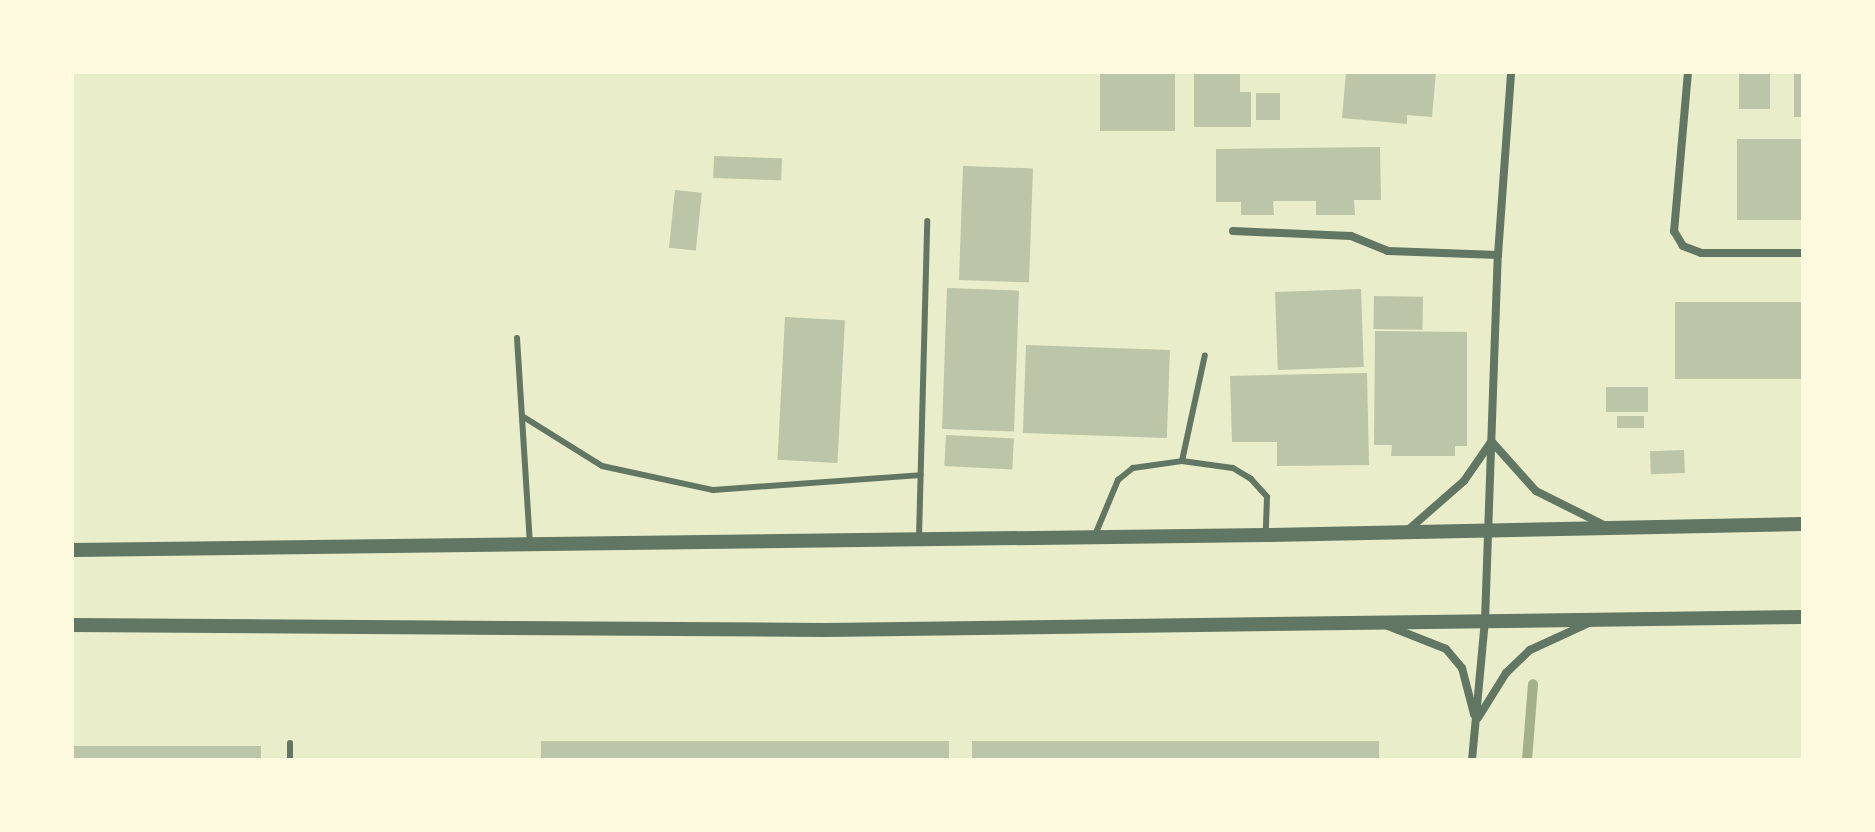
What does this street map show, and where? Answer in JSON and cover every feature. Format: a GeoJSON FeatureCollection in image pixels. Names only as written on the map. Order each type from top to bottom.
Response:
{"type":"FeatureCollection","features":[{"type":"Feature","properties":{"kind":"street"},"geometry":{"type":"LineString","coordinates":[[1472,760],[1485,621],[1498,255],[1511,72]]}},
{"type":"Feature","properties":{"kind":"street"},"geometry":{"type":"LineString","coordinates":[[1688,72],[1674,231],[1683,246],[1701,253],[1803,253]]}},
{"type":"Feature","properties":{"kind":"street"},"geometry":{"type":"LineString","coordinates":[[1233,231],[1351,236],[1388,251],[1498,255]]}},
{"type":"Feature","properties":{"kind":"street"},"geometry":{"type":"LineString","coordinates":[[1491,441],[1536,491],[1610,529]]}},
{"type":"Feature","properties":{"kind":"street"},"geometry":{"type":"LineString","coordinates":[[1405,533],[1464,481],[1491,441]]}},
{"type":"Feature","properties":{"kind":"street"},"geometry":{"type":"LineString","coordinates":[[72,550],[1488,532],[1803,524]]}},
{"type":"Feature","properties":{"kind":"street"},"geometry":{"type":"LineString","coordinates":[[72,625],[840,630],[1803,617]]}},
{"type":"Feature","properties":{"kind":"street"},"geometry":{"type":"LineString","coordinates":[[1476,722],[1506,673],[1530,650],[1593,621]]}},
{"type":"Feature","properties":{"kind":"street"},"geometry":{"type":"LineString","coordinates":[[1376,622],[1446,649],[1462,668],[1476,722]]}},
{"type":"Feature","properties":{"kind":"lane"},"geometry":{"type":"LineString","coordinates":[[919,537],[927,221]]}},
{"type":"Feature","properties":{"kind":"lane"},"geometry":{"type":"LineString","coordinates":[[517,338],[530,543]]}},
{"type":"Feature","properties":{"kind":"lane"},"geometry":{"type":"LineString","coordinates":[[1182,461],[1205,355]]}},
{"type":"Feature","properties":{"kind":"lane"},"geometry":{"type":"LineString","coordinates":[[522,416],[602,466],[713,490],[920,475]]}},
{"type":"Feature","properties":{"kind":"lane"},"geometry":{"type":"LineString","coordinates":[[1095,535],[1118,480],[1133,468],[1182,461],[1233,468],[1251,479],[1267,497],[1266,535]]}},
{"type":"Feature","properties":{"kind":"lane"},"geometry":{"type":"LineString","coordinates":[[290,743],[290,760]]}},
{"type":"Feature","properties":{"kind":"building"},"geometry":{"type":"Polygon","coordinates":[[[1100,72],[1175,72],[1175,131],[1100,131],[1100,72]]]}},
{"type":"Feature","properties":{"kind":"building"},"geometry":{"type":"Polygon","coordinates":[[[1194,72],[1240,72],[1240,92],[1251,92],[1251,127],[1194,127],[1194,72]]]}},
{"type":"Feature","properties":{"kind":"building"},"geometry":{"type":"Polygon","coordinates":[[[1346,72],[1436,72],[1432,117],[1407,115],[1407,124],[1342,118],[1346,72]]]}},
{"type":"Feature","properties":{"kind":"building"},"geometry":{"type":"Polygon","coordinates":[[[1739,72],[1770,72],[1770,109],[1739,109],[1739,72]]]}},
{"type":"Feature","properties":{"kind":"building"},"geometry":{"type":"Polygon","coordinates":[[[1794,72],[1803,72],[1803,117],[1794,117],[1794,72]]]}},
{"type":"Feature","properties":{"kind":"building"},"geometry":{"type":"Polygon","coordinates":[[[1256,93],[1280,93],[1280,120],[1256,120],[1256,93]]]}},
{"type":"Feature","properties":{"kind":"building"},"geometry":{"type":"Polygon","coordinates":[[[1737,139],[1803,139],[1803,220],[1737,220],[1737,139]]]}},
{"type":"Feature","properties":{"kind":"building"},"geometry":{"type":"Polygon","coordinates":[[[1380,147],[1381,200],[1354,200],[1355,215],[1316,215],[1316,201],[1273,201],[1274,215],[1241,215],[1241,202],[1216,202],[1216,149],[1380,147]]]}},
{"type":"Feature","properties":{"kind":"building"},"geometry":{"type":"Polygon","coordinates":[[[714,156],[782,158],[781,180],[713,178],[714,156]]]}},
{"type":"Feature","properties":{"kind":"building"},"geometry":{"type":"Polygon","coordinates":[[[963,166],[1033,168],[1029,282],[959,280],[963,166]]]}},
{"type":"Feature","properties":{"kind":"building"},"geometry":{"type":"Polygon","coordinates":[[[675,190],[702,193],[696,251],[669,248],[675,190]]]}},
{"type":"Feature","properties":{"kind":"building"},"geometry":{"type":"Polygon","coordinates":[[[947,288],[1019,291],[1014,431],[942,429],[947,288]]]}},
{"type":"Feature","properties":{"kind":"building"},"geometry":{"type":"Polygon","coordinates":[[[1361,289],[1364,367],[1278,370],[1275,292],[1361,289]]]}},
{"type":"Feature","properties":{"kind":"building"},"geometry":{"type":"Polygon","coordinates":[[[1374,296],[1423,297],[1422,330],[1373,329],[1374,296]]]}},
{"type":"Feature","properties":{"kind":"building"},"geometry":{"type":"Polygon","coordinates":[[[1675,302],[1803,302],[1803,379],[1675,379],[1675,302]]]}},
{"type":"Feature","properties":{"kind":"building"},"geometry":{"type":"Polygon","coordinates":[[[785,317],[845,320],[837,463],[778,460],[785,317]]]}},
{"type":"Feature","properties":{"kind":"building"},"geometry":{"type":"Polygon","coordinates":[[[1375,331],[1467,332],[1467,446],[1455,446],[1455,456],[1391,456],[1392,445],[1374,445],[1375,331]]]}},
{"type":"Feature","properties":{"kind":"building"},"geometry":{"type":"Polygon","coordinates":[[[1026,345],[1170,350],[1167,438],[1023,433],[1026,345]]]}},
{"type":"Feature","properties":{"kind":"building"},"geometry":{"type":"Polygon","coordinates":[[[1367,373],[1369,465],[1277,466],[1277,442],[1232,442],[1230,376],[1367,373]]]}},
{"type":"Feature","properties":{"kind":"building"},"geometry":{"type":"Polygon","coordinates":[[[1606,387],[1648,387],[1648,412],[1606,412],[1606,387]]]}},
{"type":"Feature","properties":{"kind":"building"},"geometry":{"type":"Polygon","coordinates":[[[1617,416],[1644,416],[1644,428],[1617,428],[1617,416]]]}},
{"type":"Feature","properties":{"kind":"building"},"geometry":{"type":"Polygon","coordinates":[[[946,435],[1014,439],[1012,470],[944,466],[946,435]]]}},
{"type":"Feature","properties":{"kind":"building"},"geometry":{"type":"Polygon","coordinates":[[[1684,450],[1685,473],[1651,474],[1650,451],[1684,450]]]}},
{"type":"Feature","properties":{"kind":"building"},"geometry":{"type":"Polygon","coordinates":[[[541,741],[949,741],[949,760],[541,760],[541,741]]]}},
{"type":"Feature","properties":{"kind":"building"},"geometry":{"type":"Polygon","coordinates":[[[972,741],[1379,741],[1379,760],[972,760],[972,741]]]}},
{"type":"Feature","properties":{"kind":"building"},"geometry":{"type":"Polygon","coordinates":[[[72,746],[261,746],[261,760],[72,760],[72,746]]]}},
{"type":"Feature","properties":{"kind":"waterway"},"geometry":{"type":"LineString","coordinates":[[1527,760],[1533,684]]}}]}
